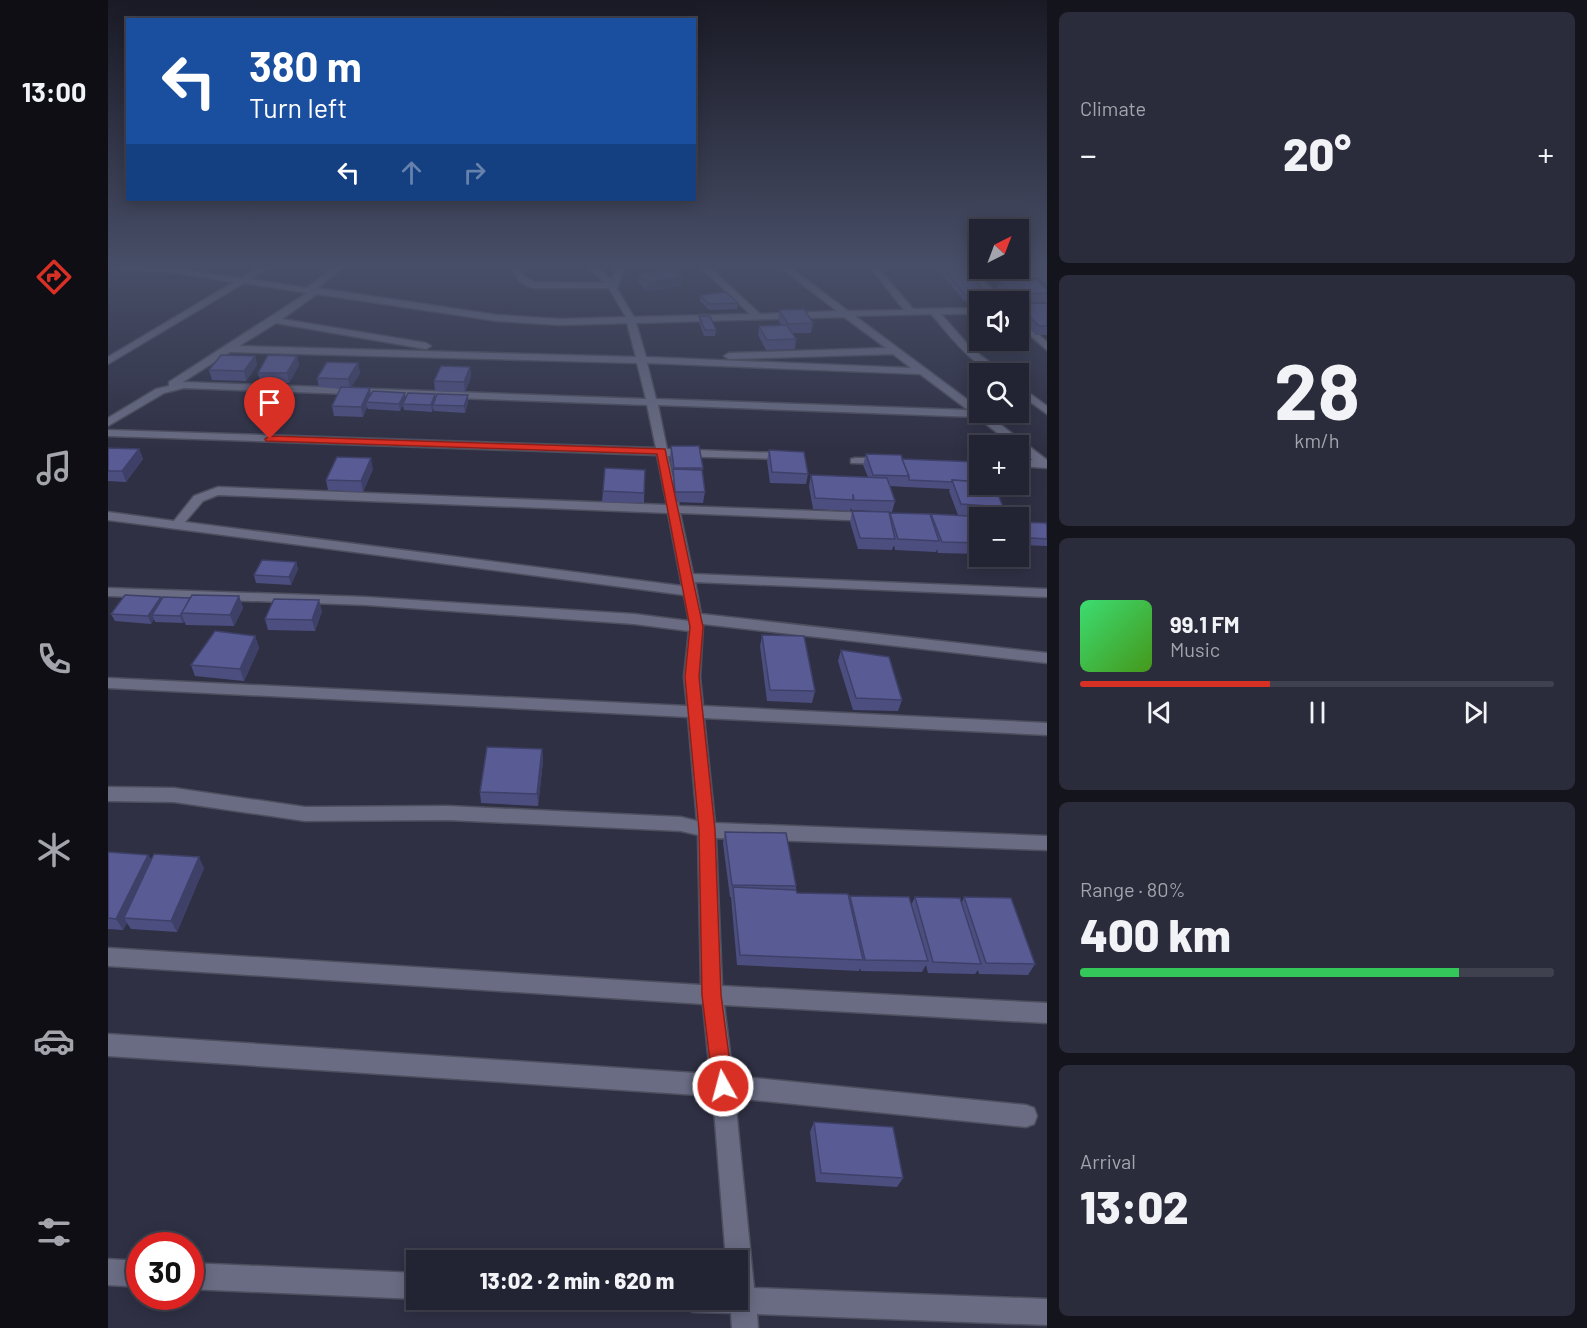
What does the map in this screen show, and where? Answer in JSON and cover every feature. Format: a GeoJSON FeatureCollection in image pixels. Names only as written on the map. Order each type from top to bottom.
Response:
{"type":"FeatureCollection","features":[{"type":"Feature","properties":{"kind":"street"},"geometry":{"type":"LineString","coordinates":[[108,361],[167,326]]}},
{"type":"Feature","properties":{"kind":"street"},"geometry":{"type":"LineString","coordinates":[[108,423],[265,326]]}},
{"type":"Feature","properties":{"kind":"street"},"geometry":{"type":"LineString","coordinates":[[307,326],[470,355]]}},
{"type":"Feature","properties":{"kind":"street"},"geometry":{"type":"LineString","coordinates":[[633,326],[652,402],[696,622],[692,677],[707,830],[712,995],[723,1086],[737,1250]]}},
{"type":"Feature","properties":{"kind":"street"},"geometry":{"type":"LineString","coordinates":[[860,326],[969,407]]}},
{"type":"Feature","properties":{"kind":"street"},"geometry":{"type":"LineString","coordinates":[[946,326],[968,350],[985,363]]}},
{"type":"Feature","properties":{"kind":"street"},"geometry":{"type":"LineString","coordinates":[[1029,330],[1047,347]]}},
{"type":"Feature","properties":{"kind":"street"},"geometry":{"type":"LineString","coordinates":[[227,350],[675,361],[921,371]]}},
{"type":"Feature","properties":{"kind":"street"},"geometry":{"type":"LineString","coordinates":[[675,361],[712,356],[894,351]]}},
{"type":"Feature","properties":{"kind":"street"},"geometry":{"type":"LineString","coordinates":[[167,388],[184,384],[969,414]]}},
{"type":"Feature","properties":{"kind":"street"},"geometry":{"type":"LineString","coordinates":[[1029,397],[1047,411]]}},
{"type":"Feature","properties":{"kind":"street"},"geometry":{"type":"LineString","coordinates":[[991,423],[1046,464]]}},
{"type":"Feature","properties":{"kind":"street"},"geometry":{"type":"LineString","coordinates":[[108,433],[781,456]]}},
{"type":"Feature","properties":{"kind":"street"},"geometry":{"type":"LineString","coordinates":[[855,460],[900,461]]}},
{"type":"Feature","properties":{"kind":"street"},"geometry":{"type":"LineString","coordinates":[[1029,463],[1046,464]]}},
{"type":"Feature","properties":{"kind":"street"},"geometry":{"type":"LineString","coordinates":[[177,525],[199,496],[206,492],[218,491],[885,518]]}},
{"type":"Feature","properties":{"kind":"street"},"geometry":{"type":"LineString","coordinates":[[108,516],[688,585],[1047,593]]}},
{"type":"Feature","properties":{"kind":"street"},"geometry":{"type":"LineString","coordinates":[[108,592],[366,602],[696,622],[1047,658]]}},
{"type":"Feature","properties":{"kind":"street"},"geometry":{"type":"LineString","coordinates":[[108,683],[1047,729]]}},
{"type":"Feature","properties":{"kind":"street"},"geometry":{"type":"LineString","coordinates":[[108,794],[174,795],[305,814],[460,814],[681,824],[707,830],[1047,843]]}},
{"type":"Feature","properties":{"kind":"street"},"geometry":{"type":"LineString","coordinates":[[108,957],[712,995],[1047,1013]]}},
{"type":"Feature","properties":{"kind":"street"},"geometry":{"type":"LineString","coordinates":[[108,1045],[723,1086],[1026,1116]]}},
{"type":"Feature","properties":{"kind":"street"},"geometry":{"type":"LineString","coordinates":[[108,1272],[126,1273]]}},
{"type":"Feature","properties":{"kind":"street"},"geometry":{"type":"LineString","coordinates":[[204,1277],[406,1286]]}},
{"type":"Feature","properties":{"kind":"street"},"geometry":{"type":"LineString","coordinates":[[748,1301],[1047,1312]]}},
{"type":"Feature","properties":{"kind":"street"},"geometry":{"type":"LineString","coordinates":[[743,1310],[744,1328]]}},
{"type":"Feature","properties":{"kind":"building"},"geometry":{"type":"Polygon","coordinates":[[[703,326],[714,326],[716,330],[705,330],[703,326]]]}},
{"type":"Feature","properties":{"kind":"building"},"geometry":{"type":"Polygon","coordinates":[[[759,326],[788,326],[796,339],[767,340],[759,326]]]}},
{"type":"Feature","properties":{"kind":"building"},"geometry":{"type":"Polygon","coordinates":[[[221,355],[255,356],[244,371],[209,370],[221,355]]]}},
{"type":"Feature","properties":{"kind":"building"},"geometry":{"type":"Polygon","coordinates":[[[268,355],[297,356],[287,373],[258,373],[268,355]]]}},
{"type":"Feature","properties":{"kind":"building"},"geometry":{"type":"Polygon","coordinates":[[[327,362],[358,363],[348,379],[317,378],[327,362]]]}},
{"type":"Feature","properties":{"kind":"building"},"geometry":{"type":"Polygon","coordinates":[[[441,366],[470,367],[464,382],[434,381],[441,366]]]}},
{"type":"Feature","properties":{"kind":"building"},"geometry":{"type":"Polygon","coordinates":[[[341,387],[370,388],[361,407],[332,406],[341,387]]]}},
{"type":"Feature","properties":{"kind":"building"},"geometry":{"type":"Polygon","coordinates":[[[373,391],[405,393],[399,404],[366,402],[373,391]]]}},
{"type":"Feature","properties":{"kind":"building"},"geometry":{"type":"Polygon","coordinates":[[[408,393],[435,394],[431,405],[403,404],[408,393]]]}},
{"type":"Feature","properties":{"kind":"building"},"geometry":{"type":"Polygon","coordinates":[[[437,394],[468,395],[464,406],[433,405],[437,394]]]}},
{"type":"Feature","properties":{"kind":"building"},"geometry":{"type":"Polygon","coordinates":[[[671,446],[699,446],[703,468],[674,468],[671,446]]]}},
{"type":"Feature","properties":{"kind":"building"},"geometry":{"type":"Polygon","coordinates":[[[108,448],[139,449],[122,471],[108,471],[108,448]]]}},
{"type":"Feature","properties":{"kind":"building"},"geometry":{"type":"Polygon","coordinates":[[[769,450],[804,452],[808,474],[772,472],[769,450]]]}},
{"type":"Feature","properties":{"kind":"building"},"geometry":{"type":"Polygon","coordinates":[[[866,454],[901,455],[909,476],[873,475],[866,454]]]}},
{"type":"Feature","properties":{"kind":"building"},"geometry":{"type":"Polygon","coordinates":[[[337,457],[371,458],[361,481],[326,480],[337,457]]]}},
{"type":"Feature","properties":{"kind":"building"},"geometry":{"type":"Polygon","coordinates":[[[902,459],[969,462],[969,481],[909,480],[902,459]]]}},
{"type":"Feature","properties":{"kind":"building"},"geometry":{"type":"Polygon","coordinates":[[[605,468],[645,470],[644,493],[603,491],[605,468]]]}},
{"type":"Feature","properties":{"kind":"building"},"geometry":{"type":"Polygon","coordinates":[[[673,469],[702,470],[705,492],[675,492],[673,469]]]}},
{"type":"Feature","properties":{"kind":"building"},"geometry":{"type":"Polygon","coordinates":[[[811,475],[887,478],[895,501],[854,500],[853,494],[853,500],[815,498],[811,475]]]}},
{"type":"Feature","properties":{"kind":"building"},"geometry":{"type":"Polygon","coordinates":[[[952,480],[969,481],[969,495],[998,495],[1003,507],[961,504],[952,480]]]}},
{"type":"Feature","properties":{"kind":"building"},"geometry":{"type":"Polygon","coordinates":[[[852,511],[889,512],[895,539],[860,538],[852,511]]]}},
{"type":"Feature","properties":{"kind":"building"},"geometry":{"type":"Polygon","coordinates":[[[890,513],[930,514],[939,541],[898,539],[890,513]]]}},
{"type":"Feature","properties":{"kind":"building"},"geometry":{"type":"Polygon","coordinates":[[[931,514],[968,516],[969,543],[942,542],[931,514]]]}},
{"type":"Feature","properties":{"kind":"building"},"geometry":{"type":"Polygon","coordinates":[[[1029,522],[1046,523],[1047,539],[1029,538],[1029,522]]]}},
{"type":"Feature","properties":{"kind":"building"},"geometry":{"type":"Polygon","coordinates":[[[262,560],[296,562],[289,577],[254,575],[262,560]]]}},
{"type":"Feature","properties":{"kind":"building"},"geometry":{"type":"Polygon","coordinates":[[[125,595],[161,597],[148,616],[111,614],[125,595]]]}},
{"type":"Feature","properties":{"kind":"building"},"geometry":{"type":"Polygon","coordinates":[[[192,595],[239,596],[230,615],[181,613],[192,595]]]}},
{"type":"Feature","properties":{"kind":"building"},"geometry":{"type":"Polygon","coordinates":[[[163,597],[190,598],[180,616],[152,615],[163,597]]]}},
{"type":"Feature","properties":{"kind":"building"},"geometry":{"type":"Polygon","coordinates":[[[274,599],[319,600],[312,620],[265,619],[274,599]]]}},
{"type":"Feature","properties":{"kind":"building"},"geometry":{"type":"Polygon","coordinates":[[[215,631],[255,636],[240,669],[191,665],[215,631]]]}},
{"type":"Feature","properties":{"kind":"building"},"geometry":{"type":"Polygon","coordinates":[[[762,635],[804,636],[815,691],[770,690],[762,635]]]}},
{"type":"Feature","properties":{"kind":"building"},"geometry":{"type":"Polygon","coordinates":[[[841,650],[889,657],[902,700],[856,698],[841,650]]]}},
{"type":"Feature","properties":{"kind":"building"},"geometry":{"type":"Polygon","coordinates":[[[487,747],[542,749],[537,794],[480,792],[487,747]]]}},
{"type":"Feature","properties":{"kind":"building"},"geometry":{"type":"Polygon","coordinates":[[[725,832],[786,833],[796,886],[732,885],[725,832]]]}},
{"type":"Feature","properties":{"kind":"building"},"geometry":{"type":"Polygon","coordinates":[[[108,852],[148,855],[116,919],[108,918],[108,852]]]}},
{"type":"Feature","properties":{"kind":"building"},"geometry":{"type":"Polygon","coordinates":[[[154,854],[199,857],[171,921],[124,918],[154,854]]]}},
{"type":"Feature","properties":{"kind":"building"},"geometry":{"type":"Polygon","coordinates":[[[733,887],[796,890],[797,893],[848,894],[863,960],[740,955],[733,887]]]}},
{"type":"Feature","properties":{"kind":"building"},"geometry":{"type":"Polygon","coordinates":[[[850,896],[909,897],[928,961],[865,960],[850,896]]]}},
{"type":"Feature","properties":{"kind":"building"},"geometry":{"type":"Polygon","coordinates":[[[915,897],[960,898],[981,964],[933,962],[915,897]]]}},
{"type":"Feature","properties":{"kind":"building"},"geometry":{"type":"Polygon","coordinates":[[[964,897],[1011,898],[1035,964],[986,963],[964,897]]]}},
{"type":"Feature","properties":{"kind":"building"},"geometry":{"type":"Polygon","coordinates":[[[814,1122],[893,1127],[903,1178],[821,1173],[814,1122]]]}},
{"type":"Feature","properties":{"kind":"route"},"geometry":{"type":"LineString","coordinates":[[270,439],[662,451],[697,627],[692,677],[707,830],[712,995],[723,1086]]}}]}
